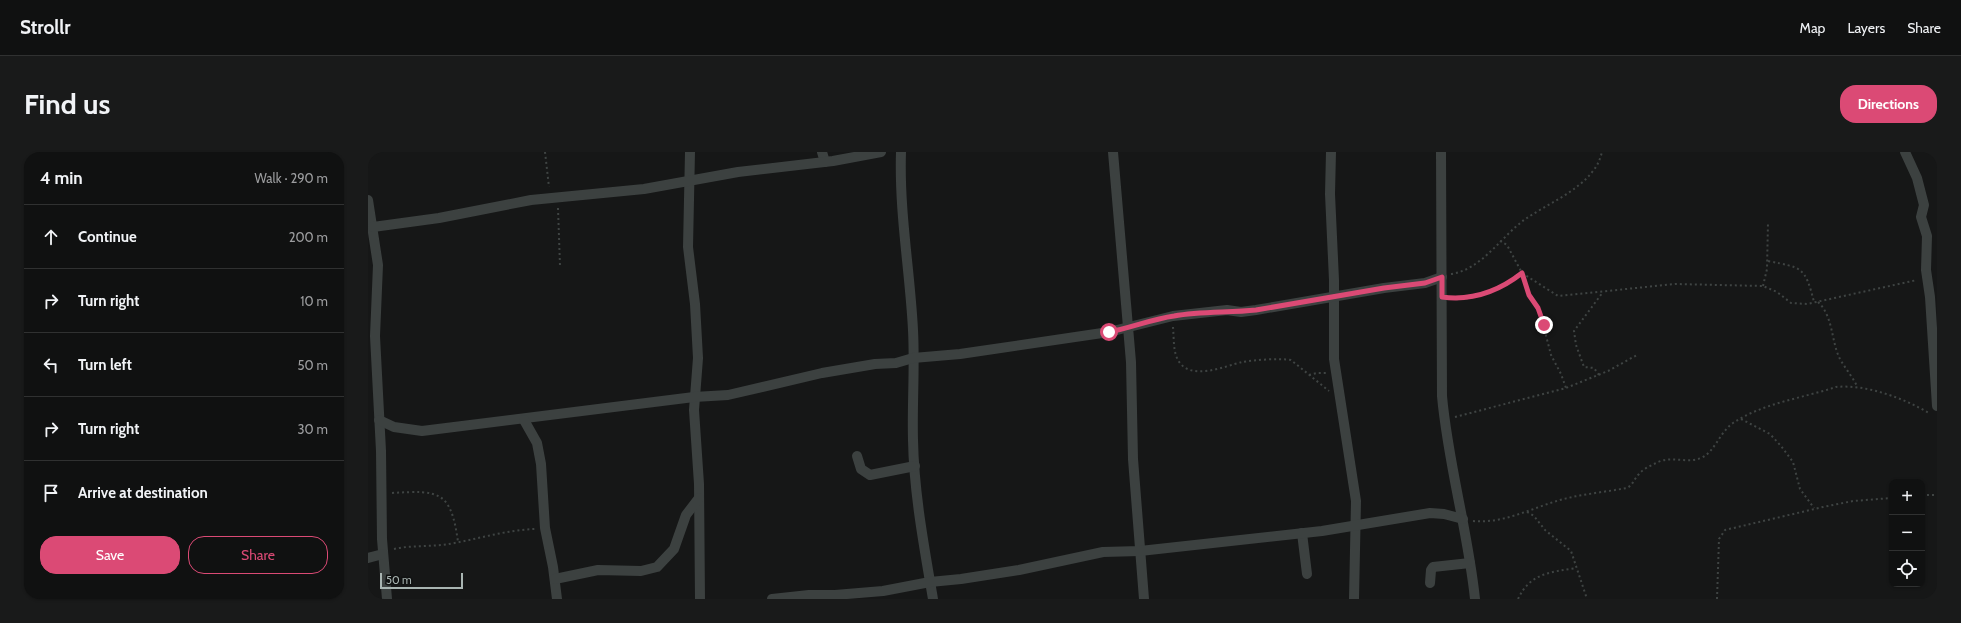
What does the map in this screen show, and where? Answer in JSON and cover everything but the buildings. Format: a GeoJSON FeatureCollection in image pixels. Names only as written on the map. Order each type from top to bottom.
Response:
{"type":"FeatureCollection","features":[{"type":"Feature","properties":{"kind":"street"},"geometry":{"type":"LineString","coordinates":[[690,152],[688,258],[695,304],[698,358],[694,397],[699,498],[700,599]]}},
{"type":"Feature","properties":{"kind":"street"},"geometry":{"type":"LineString","coordinates":[[822,152],[825,162]]}},
{"type":"Feature","properties":{"kind":"street"},"geometry":{"type":"LineString","coordinates":[[373,227],[439,218],[501,205],[644,189],[738,172],[825,162],[881,152]]}},
{"type":"Feature","properties":{"kind":"street"},"geometry":{"type":"LineString","coordinates":[[901,152],[905,246],[913,330],[915,466],[921,527],[933,599]]}},
{"type":"Feature","properties":{"kind":"street"},"geometry":{"type":"LineString","coordinates":[[1113,152],[1131,362],[1134,459],[1144,599]]}},
{"type":"Feature","properties":{"kind":"street"},"geometry":{"type":"LineString","coordinates":[[1331,152],[1330,194],[1335,371],[1354,483],[1356,526],[1354,599]]}},
{"type":"Feature","properties":{"kind":"street"},"geometry":{"type":"LineString","coordinates":[[1441,152],[1442,396],[1444,420],[1463,518],[1474,599]]}},
{"type":"Feature","properties":{"kind":"street"},"geometry":{"type":"LineString","coordinates":[[1905,152],[1917,178],[1924,205],[1921,217],[1927,236],[1925,254],[1932,277],[1934,410]]}},
{"type":"Feature","properties":{"kind":"street"},"geometry":{"type":"LineString","coordinates":[[368,200],[378,266],[374,315],[373,387],[379,420],[383,553],[388,599]]}},
{"type":"Feature","properties":{"kind":"street"},"geometry":{"type":"LineString","coordinates":[[379,420],[394,427],[422,431],[524,420],[694,397],[728,395],[822,373],[875,364],[896,363],[913,358],[960,354],[1127,328],[1173,316],[1227,310],[1241,312],[1256,310],[1425,283],[1442,275]]}},
{"type":"Feature","properties":{"kind":"street"},"geometry":{"type":"LineString","coordinates":[[524,420],[537,443],[541,464],[545,528],[555,579],[557,599]]}},
{"type":"Feature","properties":{"kind":"street"},"geometry":{"type":"LineString","coordinates":[[857,456],[860,469],[870,475],[915,466]]}},
{"type":"Feature","properties":{"kind":"street"},"geometry":{"type":"LineString","coordinates":[[555,579],[598,570],[641,572],[657,567],[674,549],[686,515],[699,498]]}},
{"type":"Feature","properties":{"kind":"street"},"geometry":{"type":"LineString","coordinates":[[772,599],[809,595],[835,595],[883,591],[930,582],[1020,570],[1103,552],[1140,551],[1302,533],[1356,526],[1430,513],[1463,518]]}},
{"type":"Feature","properties":{"kind":"street"},"geometry":{"type":"LineString","coordinates":[[1302,533],[1307,574]]}},
{"type":"Feature","properties":{"kind":"street"},"geometry":{"type":"LineString","coordinates":[[368,558],[383,553]]}},
{"type":"Feature","properties":{"kind":"street"},"geometry":{"type":"LineString","coordinates":[[1430,583],[1431,570],[1433,567],[1470,563]]}},
{"type":"Feature","properties":{"kind":"path"},"geometry":{"type":"LineString","coordinates":[[545,152],[554,198],[560,266]]}},
{"type":"Feature","properties":{"kind":"path"},"geometry":{"type":"LineString","coordinates":[[1442,275],[1466,269],[1524,221],[1580,184],[1593,172],[1600,161],[1602,152]]}},
{"type":"Feature","properties":{"kind":"path"},"geometry":{"type":"LineString","coordinates":[[1763,286],[1768,261],[1768,222]]}},
{"type":"Feature","properties":{"kind":"path"},"geometry":{"type":"LineString","coordinates":[[1500,241],[1507,246],[1523,274],[1529,295],[1539,312],[1551,355],[1561,374],[1566,388]]}},
{"type":"Feature","properties":{"kind":"path"},"geometry":{"type":"LineString","coordinates":[[1768,261],[1795,266],[1799,269],[1808,282],[1814,302]]}},
{"type":"Feature","properties":{"kind":"path"},"geometry":{"type":"LineString","coordinates":[[1523,274],[1558,296],[1675,284],[1763,286],[1777,292],[1791,302],[1798,304],[1818,302],[1932,277]]}},
{"type":"Feature","properties":{"kind":"path"},"geometry":{"type":"LineString","coordinates":[[1442,297],[1459,299],[1484,294],[1508,284],[1523,274]]}},
{"type":"Feature","properties":{"kind":"path"},"geometry":{"type":"LineString","coordinates":[[1598,375],[1594,368],[1584,367],[1576,345],[1574,331],[1603,292]]}},
{"type":"Feature","properties":{"kind":"path"},"geometry":{"type":"LineString","coordinates":[[1818,302],[1823,306],[1829,320],[1839,356],[1857,386]]}},
{"type":"Feature","properties":{"kind":"path"},"geometry":{"type":"LineString","coordinates":[[1173,316],[1174,348],[1178,360],[1188,369],[1210,371],[1244,362],[1283,358],[1291,360],[1330,392],[1339,396]]}},
{"type":"Feature","properties":{"kind":"path"},"geometry":{"type":"LineString","coordinates":[[1444,420],[1566,388],[1598,375],[1637,356]]}},
{"type":"Feature","properties":{"kind":"path"},"geometry":{"type":"LineString","coordinates":[[1309,375],[1335,371]]}},
{"type":"Feature","properties":{"kind":"path"},"geometry":{"type":"LineString","coordinates":[[1463,518],[1475,521],[1490,521],[1527,512],[1563,500],[1628,488],[1642,471],[1668,458],[1689,460],[1700,458],[1710,452],[1722,433],[1741,419],[1785,402],[1836,386],[1857,386],[1934,410]]}},
{"type":"Feature","properties":{"kind":"path"},"geometry":{"type":"LineString","coordinates":[[1741,419],[1770,434],[1781,446],[1793,462],[1800,489],[1814,508]]}},
{"type":"Feature","properties":{"kind":"path"},"geometry":{"type":"LineString","coordinates":[[381,494],[430,492],[440,495],[444,498],[453,515],[458,542]]}},
{"type":"Feature","properties":{"kind":"path"},"geometry":{"type":"LineString","coordinates":[[1925,495],[1937,495]]}},
{"type":"Feature","properties":{"kind":"path"},"geometry":{"type":"LineString","coordinates":[[1718,599],[1719,539],[1725,530],[1814,508],[1853,501],[1889,498]]}},
{"type":"Feature","properties":{"kind":"path"},"geometry":{"type":"LineString","coordinates":[[1527,512],[1534,516],[1545,530],[1571,551],[1587,599]]}},
{"type":"Feature","properties":{"kind":"path"},"geometry":{"type":"LineString","coordinates":[[383,553],[413,545],[432,546],[509,531],[545,528]]}},
{"type":"Feature","properties":{"kind":"path"},"geometry":{"type":"LineString","coordinates":[[1518,599],[1528,583],[1537,577],[1576,568]]}},
{"type":"Feature","properties":{"kind":"route"},"geometry":{"type":"LineString","coordinates":[[1109,332],[1173,316],[1227,310],[1241,312],[1256,310],[1384,288],[1425,283],[1442,277],[1442,297],[1459,299],[1484,294],[1508,284],[1522,273],[1524,274],[1529,295],[1538,308],[1544,325]]}}]}
